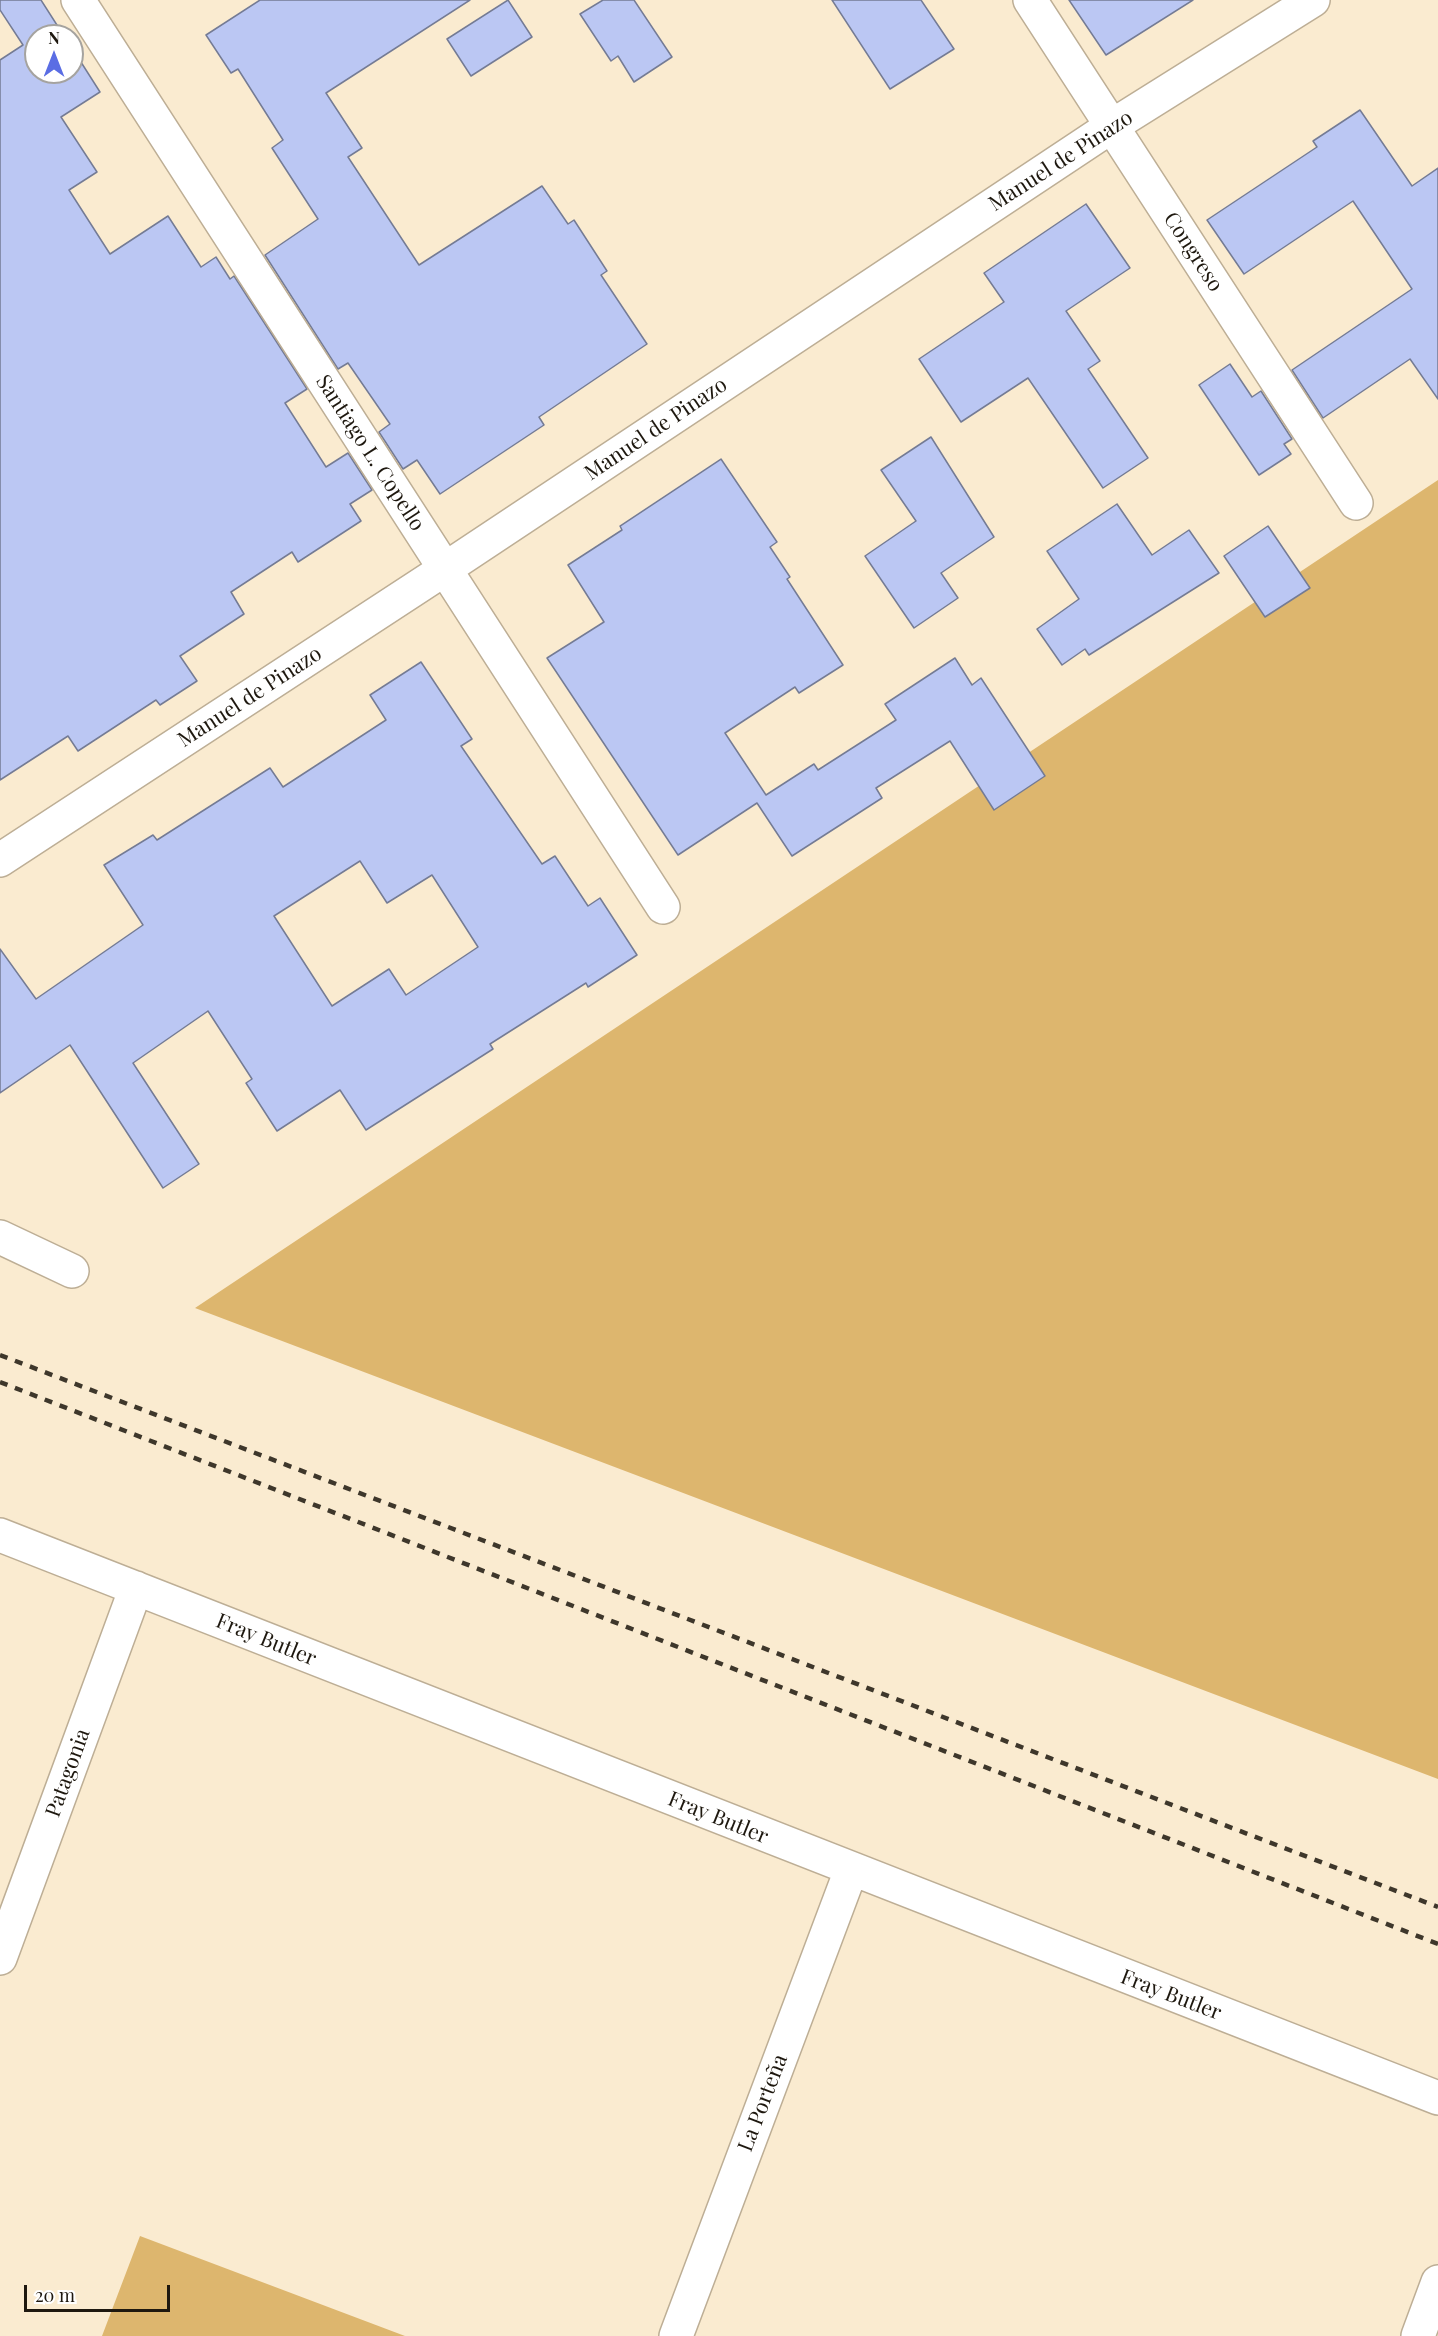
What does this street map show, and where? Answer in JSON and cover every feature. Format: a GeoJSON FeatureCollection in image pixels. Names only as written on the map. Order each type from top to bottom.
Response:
{"type":"FeatureCollection","features":[{"type":"Feature","properties":{"kind":"street","name":"Santiago L. Copello"},"geometry":{"type":"LineString","coordinates":[[78,0],[663,907]]}},
{"type":"Feature","properties":{"kind":"street","name":"Congreso"},"geometry":{"type":"LineString","coordinates":[[1030,0],[1356,503]]}},
{"type":"Feature","properties":{"kind":"street","name":"Manuel de Pinazo"},"geometry":{"type":"LineString","coordinates":[[0,860],[445,570],[1112,126],[1313,0]]}},
{"type":"Feature","properties":{"kind":"street"},"geometry":{"type":"LineString","coordinates":[[0,1237],[72,1271]]}},
{"type":"Feature","properties":{"kind":"street","name":"Fray Butler"},"geometry":{"type":"LineString","coordinates":[[0,1535],[850,1870],[1438,2098]]}},
{"type":"Feature","properties":{"kind":"street","name":"Patagonia"},"geometry":{"type":"LineString","coordinates":[[0,1958],[136,1588]]}},
{"type":"Feature","properties":{"kind":"street","name":"La Porteña"},"geometry":{"type":"LineString","coordinates":[[676,2336],[850,1870]]}},
{"type":"Feature","properties":{"kind":"street"},"geometry":{"type":"LineString","coordinates":[[1418,2336],[1438,2282]]}},
{"type":"Feature","properties":{"kind":"shaded area"},"geometry":{"type":"Polygon","coordinates":[[[1438,480],[1438,1779],[195,1308],[1438,480]]]}},
{"type":"Feature","properties":{"kind":"shaded area"},"geometry":{"type":"Polygon","coordinates":[[[140,2236],[405,2336],[102,2336],[140,2236]]]}},
{"type":"Feature","properties":{"kind":"building"},"geometry":{"type":"Polygon","coordinates":[[[0,0],[41,0],[56,24],[24,24],[24,84],[84,84],[84,67],[100,92],[61,117],[97,172],[69,190],[110,254],[168,216],[201,267],[216,257],[230,279],[234,276],[307,389],[285,403],[326,467],[348,453],[372,490],[350,504],[361,521],[298,562],[292,552],[231,592],[244,614],[180,656],[197,681],[160,705],[156,700],[78,751],[68,736],[0,780],[0,60],[23,45],[0,10],[0,0]]]}},
{"type":"Feature","properties":{"kind":"building"},"geometry":{"type":"Polygon","coordinates":[[[260,0],[470,0],[326,93],[362,148],[348,157],[419,265],[542,186],[568,224],[574,220],[607,271],[601,275],[647,344],[539,417],[544,425],[440,494],[417,460],[403,469],[379,432],[390,424],[348,363],[338,369],[265,255],[318,219],[272,148],[283,140],[238,69],[231,73],[206,35],[260,0]]]}},
{"type":"Feature","properties":{"kind":"building"},"geometry":{"type":"Polygon","coordinates":[[[508,0],[532,37],[471,76],[447,39],[508,0]]]}},
{"type":"Feature","properties":{"kind":"building"},"geometry":{"type":"Polygon","coordinates":[[[603,0],[634,0],[672,57],[634,82],[618,56],[611,61],[580,14],[603,0]]]}},
{"type":"Feature","properties":{"kind":"building"},"geometry":{"type":"Polygon","coordinates":[[[832,0],[921,0],[954,49],[890,89],[832,0]]]}},
{"type":"Feature","properties":{"kind":"building"},"geometry":{"type":"Polygon","coordinates":[[[1069,0],[1193,0],[1106,55],[1069,0]]]}},
{"type":"Feature","properties":{"kind":"building"},"geometry":{"type":"Polygon","coordinates":[[[1360,110],[1412,186],[1438,168],[1438,399],[1410,359],[1323,418],[1292,370],[1412,289],[1353,201],[1244,274],[1207,220],[1317,147],[1313,141],[1360,110]]]}},
{"type":"Feature","properties":{"kind":"building"},"geometry":{"type":"Polygon","coordinates":[[[1086,204],[1130,268],[1066,311],[1100,361],[1088,369],[1148,458],[1103,488],[1028,378],[961,422],[919,359],[1004,302],[984,273],[1086,204]]]}},
{"type":"Feature","properties":{"kind":"building"},"geometry":{"type":"Polygon","coordinates":[[[1230,364],[1252,397],[1261,391],[1292,439],[1284,444],[1291,454],[1259,475],[1199,385],[1230,364]]]}},
{"type":"Feature","properties":{"kind":"building"},"geometry":{"type":"Polygon","coordinates":[[[931,437],[994,537],[941,573],[958,598],[914,628],[865,556],[916,521],[881,470],[931,437]]]}},
{"type":"Feature","properties":{"kind":"building"},"geometry":{"type":"Polygon","coordinates":[[[721,459],[777,542],[770,547],[790,577],[787,579],[843,665],[799,693],[795,687],[725,733],[766,795],[814,764],[818,770],[896,720],[885,704],[955,658],[972,685],[981,678],[1045,776],[994,810],[950,741],[876,788],[882,798],[792,856],[757,803],[678,855],[547,658],[604,622],[568,565],[622,530],[620,526],[721,459]]]}},
{"type":"Feature","properties":{"kind":"building"},"geometry":{"type":"Polygon","coordinates":[[[1117,504],[1152,555],[1189,530],[1219,573],[1089,655],[1085,649],[1062,665],[1037,629],[1079,599],[1047,551],[1117,504]]]}},
{"type":"Feature","properties":{"kind":"building"},"geometry":{"type":"Polygon","coordinates":[[[1268,526],[1310,588],[1265,617],[1224,556],[1268,526]]]}},
{"type":"Feature","properties":{"kind":"building"},"geometry":{"type":"Polygon","coordinates":[[[421,662],[472,739],[461,746],[542,864],[555,856],[588,906],[600,898],[637,955],[588,987],[586,983],[490,1044],[493,1049],[366,1130],[340,1090],[277,1131],[246,1083],[252,1079],[208,1011],[133,1063],[199,1164],[163,1188],[70,1045],[0,1093],[0,949],[36,999],[143,925],[104,865],[153,835],[157,840],[270,768],[283,787],[386,720],[370,695],[421,662]],[[360,861],[274,916],[332,1006],[389,969],[406,995],[478,947],[432,875],[387,903],[360,861]]]}},
{"type":"Feature","properties":{"kind":"railway"},"geometry":{"type":"LineString","coordinates":[[0,1355],[1438,1907]]}},
{"type":"Feature","properties":{"kind":"railway"},"geometry":{"type":"LineString","coordinates":[[0,1382],[1438,1944]]}}]}
